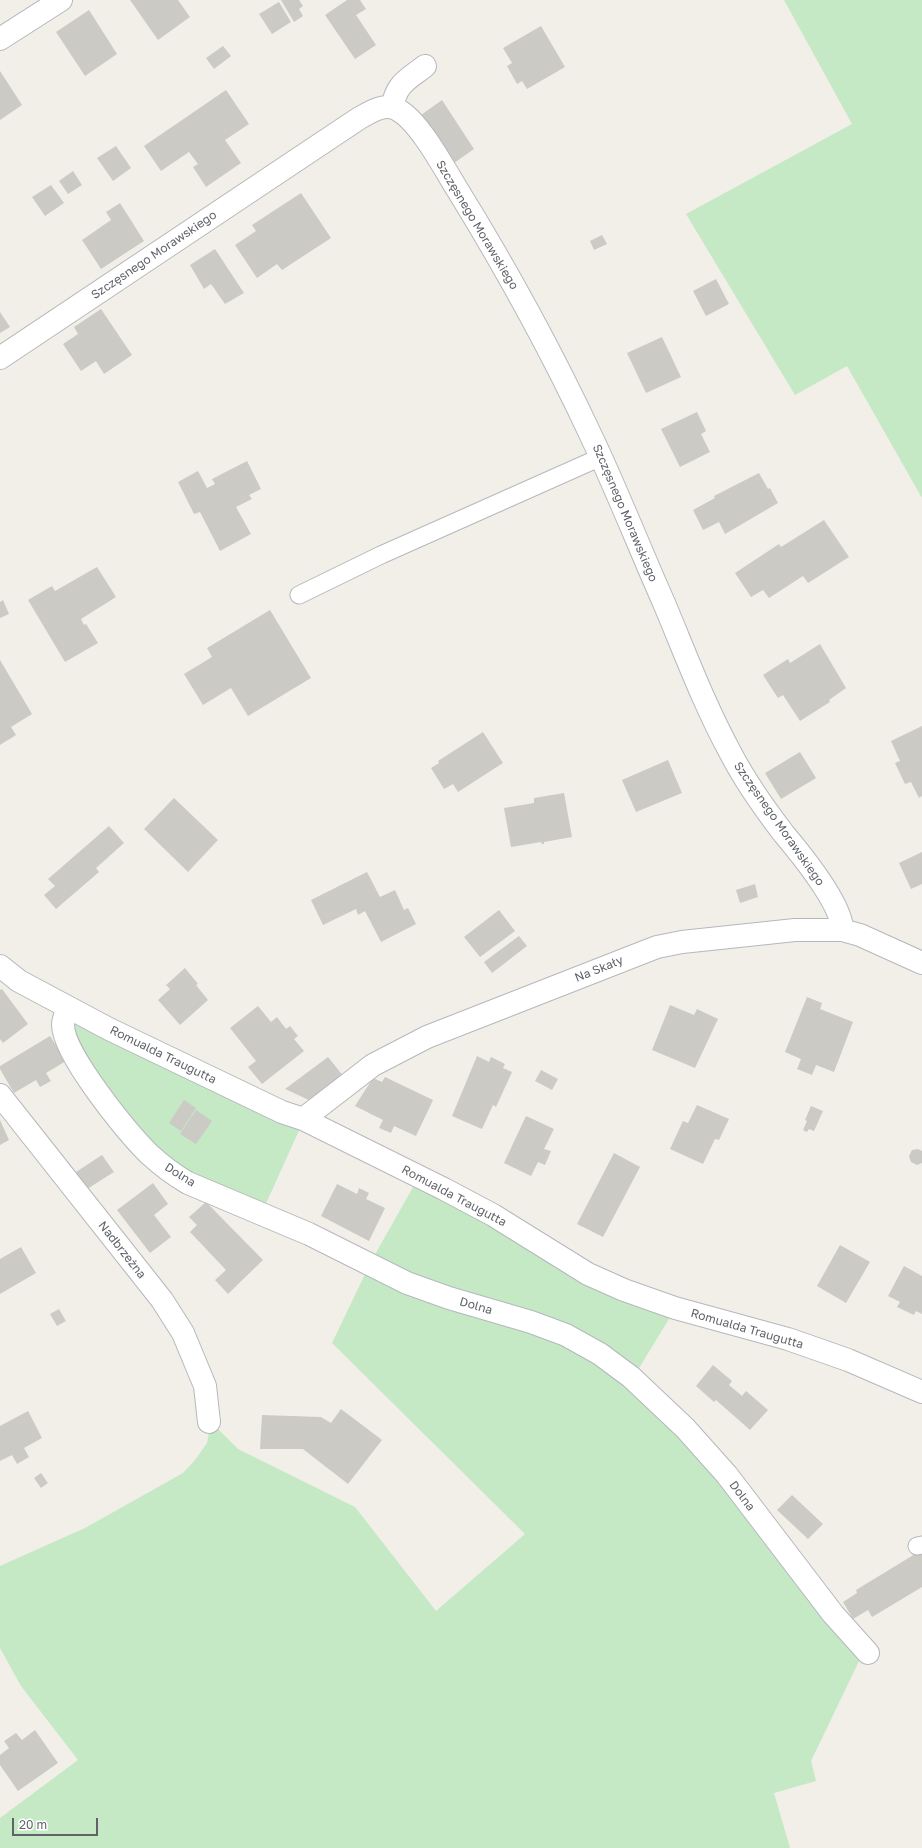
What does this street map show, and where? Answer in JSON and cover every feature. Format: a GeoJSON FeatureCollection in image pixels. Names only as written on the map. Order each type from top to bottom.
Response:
{"type":"FeatureCollection","features":[{"type":"Feature","properties":{"kind":"street"},"geometry":{"type":"LineString","coordinates":[[0,39],[61,0]]}},
{"type":"Feature","properties":{"kind":"street"},"geometry":{"type":"LineString","coordinates":[[392,107],[394,93],[402,83],[425,66]]}},
{"type":"Feature","properties":{"kind":"street","name":"Szczęsnego Morawskiego"},"geometry":{"type":"LineString","coordinates":[[0,358],[358,119],[381,108],[392,107],[405,115],[419,131],[468,206],[529,312],[601,457],[690,666],[730,752],[766,810],[831,899],[842,922],[842,930]]}},
{"type":"Feature","properties":{"kind":"street","name":"Na Skały"},"geometry":{"type":"LineString","coordinates":[[303,1119],[373,1065],[399,1050],[427,1037],[651,949],[682,942],[711,938],[795,930],[842,930],[860,935],[922,963]]}},
{"type":"Feature","properties":{"kind":"street","name":"Romualda Traugutta"},"geometry":{"type":"LineString","coordinates":[[0,966],[19,981],[109,1029],[282,1112],[303,1119],[444,1189],[493,1215],[588,1274],[624,1290],[675,1308],[770,1333],[848,1360],[922,1392]]}},
{"type":"Feature","properties":{"kind":"street","name":"Dolna"},"geometry":{"type":"LineString","coordinates":[[69,1008],[64,1017],[63,1026],[70,1049],[78,1062],[125,1126],[149,1154],[174,1175],[188,1183],[309,1234],[407,1283],[450,1298],[531,1322],[566,1335],[600,1354],[631,1377],[685,1428],[727,1475],[828,1608],[868,1653]]}},
{"type":"Feature","properties":{"kind":"street","name":"Nadbrzeżna"},"geometry":{"type":"LineString","coordinates":[[0,1095],[162,1300],[183,1333],[205,1386],[209,1422]]}},
{"type":"Feature","properties":{"kind":"lane"},"geometry":{"type":"LineString","coordinates":[[299,595],[381,555],[601,457]]}},
{"type":"Feature","properties":{"kind":"green space"},"geometry":{"type":"Polygon","coordinates":[[[784,0],[922,0],[922,498],[847,366],[795,395],[686,214],[852,124],[784,0]]]}},
{"type":"Feature","properties":{"kind":"green space"},"geometry":{"type":"Polygon","coordinates":[[[75,1016],[301,1126],[264,1208],[189,1178],[130,1123],[70,1034],[75,1016]]]}},
{"type":"Feature","properties":{"kind":"green space"},"geometry":{"type":"Polygon","coordinates":[[[416,1182],[672,1314],[636,1373],[500,1308],[373,1258],[416,1182]]]}},
{"type":"Feature","properties":{"kind":"green space"},"geometry":{"type":"Polygon","coordinates":[[[367,1270],[564,1340],[627,1383],[721,1480],[861,1657],[811,1761],[816,1781],[774,1793],[790,1848],[0,1848],[0,1818],[78,1760],[21,1686],[0,1648],[0,1566],[85,1528],[183,1473],[195,1460],[207,1443],[214,1407],[219,1430],[238,1449],[355,1507],[436,1611],[525,1534],[332,1343],[367,1270]]]}},
{"type":"Feature","properties":{"kind":"building"},"geometry":{"type":"Polygon","coordinates":[[[130,0],[178,0],[190,17],[158,40],[130,0]]]}},
{"type":"Feature","properties":{"kind":"building"},"geometry":{"type":"Polygon","coordinates":[[[281,0],[299,0],[303,6],[299,9],[303,16],[294,22],[281,0]]]}},
{"type":"Feature","properties":{"kind":"building"},"geometry":{"type":"Polygon","coordinates":[[[347,0],[360,0],[366,9],[356,15],[376,45],[355,59],[325,15],[347,0]]]}},
{"type":"Feature","properties":{"kind":"building"},"geometry":{"type":"Polygon","coordinates":[[[279,2],[291,22],[272,34],[259,14],[279,2]]]}},
{"type":"Feature","properties":{"kind":"building"},"geometry":{"type":"Polygon","coordinates":[[[89,10],[117,54],[85,76],[56,32],[89,10]]]}},
{"type":"Feature","properties":{"kind":"building"},"geometry":{"type":"Polygon","coordinates":[[[541,26],[565,67],[527,89],[522,81],[517,84],[507,66],[512,63],[503,48],[541,26]]]}},
{"type":"Feature","properties":{"kind":"building"},"geometry":{"type":"Polygon","coordinates":[[[223,46],[231,56],[214,69],[206,58],[223,46]]]}},
{"type":"Feature","properties":{"kind":"building"},"geometry":{"type":"Polygon","coordinates":[[[0,71],[22,105],[0,120],[0,71]]]}},
{"type":"Feature","properties":{"kind":"building"},"geometry":{"type":"Polygon","coordinates":[[[226,90],[249,124],[225,140],[241,163],[206,187],[193,167],[198,164],[189,152],[161,171],[144,146],[226,90]]]}},
{"type":"Feature","properties":{"kind":"building"},"geometry":{"type":"Polygon","coordinates":[[[442,100],[474,149],[454,163],[421,115],[442,100]]]}},
{"type":"Feature","properties":{"kind":"building"},"geometry":{"type":"Polygon","coordinates":[[[116,146],[131,168],[113,181],[97,158],[116,146]]]}},
{"type":"Feature","properties":{"kind":"building"},"geometry":{"type":"Polygon","coordinates":[[[73,171],[82,185],[68,194],[59,181],[73,171]]]}},
{"type":"Feature","properties":{"kind":"building"},"geometry":{"type":"Polygon","coordinates":[[[51,185],[64,203],[45,216],[32,197],[51,185]]]}},
{"type":"Feature","properties":{"kind":"building"},"geometry":{"type":"Polygon","coordinates":[[[301,193],[331,238],[282,270],[277,264],[257,278],[235,245],[256,231],[252,225],[301,193]]]}},
{"type":"Feature","properties":{"kind":"building"},"geometry":{"type":"Polygon","coordinates":[[[120,203],[144,241],[101,269],[82,240],[111,220],[106,212],[120,203]]]}},
{"type":"Feature","properties":{"kind":"building"},"geometry":{"type":"Polygon","coordinates":[[[602,235],[607,244],[594,250],[590,241],[602,235]]]}},
{"type":"Feature","properties":{"kind":"building"},"geometry":{"type":"Polygon","coordinates":[[[215,249],[244,293],[225,304],[211,284],[204,289],[190,265],[215,249]]]}},
{"type":"Feature","properties":{"kind":"building"},"geometry":{"type":"Polygon","coordinates":[[[716,279],[729,304],[706,316],[693,291],[716,279]]]}},
{"type":"Feature","properties":{"kind":"building"},"geometry":{"type":"Polygon","coordinates":[[[101,309],[132,355],[104,374],[96,361],[81,371],[63,344],[78,334],[74,327],[101,309]]]}},
{"type":"Feature","properties":{"kind":"building"},"geometry":{"type":"Polygon","coordinates":[[[0,312],[10,327],[0,333],[0,312]]]}},
{"type":"Feature","properties":{"kind":"building"},"geometry":{"type":"Polygon","coordinates":[[[662,337],[681,377],[646,393],[627,353],[662,337]]]}},
{"type":"Feature","properties":{"kind":"building"},"geometry":{"type":"Polygon","coordinates":[[[697,412],[706,431],[701,434],[710,452],[680,467],[661,429],[697,412]]]}},
{"type":"Feature","properties":{"kind":"building"},"geometry":{"type":"Polygon","coordinates":[[[247,461],[261,489],[249,495],[252,499],[236,507],[251,534],[220,551],[200,512],[194,514],[178,482],[198,471],[207,488],[215,484],[212,479],[247,461]]]}},
{"type":"Feature","properties":{"kind":"building"},"geometry":{"type":"Polygon","coordinates":[[[759,473],[768,489],[770,488],[778,503],[725,534],[719,522],[703,530],[693,510],[715,498],[714,496],[759,473]]]}},
{"type":"Feature","properties":{"kind":"building"},"geometry":{"type":"Polygon","coordinates":[[[824,520],[849,557],[808,583],[803,576],[769,598],[763,590],[751,597],[735,573],[779,544],[781,547],[824,520]]]}},
{"type":"Feature","properties":{"kind":"building"},"geometry":{"type":"Polygon","coordinates":[[[97,567],[116,597],[81,619],[98,643],[65,662],[28,600],[52,586],[55,591],[97,567]]]}},
{"type":"Feature","properties":{"kind":"building"},"geometry":{"type":"Polygon","coordinates":[[[3,600],[9,614],[0,618],[0,602],[3,600]]]}},
{"type":"Feature","properties":{"kind":"building"},"geometry":{"type":"Polygon","coordinates":[[[270,610],[311,678],[248,716],[231,688],[203,705],[184,674],[212,657],[207,648],[270,610]]]}},
{"type":"Feature","properties":{"kind":"building"},"geometry":{"type":"Polygon","coordinates":[[[820,644],[846,688],[829,700],[830,702],[800,721],[783,695],[778,698],[763,675],[788,659],[790,663],[820,644]]]}},
{"type":"Feature","properties":{"kind":"building"},"geometry":{"type":"Polygon","coordinates":[[[0,660],[32,714],[11,727],[16,735],[0,745],[0,660]]]}},
{"type":"Feature","properties":{"kind":"building"},"geometry":{"type":"Polygon","coordinates":[[[922,726],[922,796],[919,798],[911,782],[905,784],[895,763],[900,761],[891,741],[922,726]]]}},
{"type":"Feature","properties":{"kind":"building"},"geometry":{"type":"Polygon","coordinates":[[[483,732],[503,763],[458,792],[453,784],[444,789],[431,768],[439,763],[438,761],[483,732]]]}},
{"type":"Feature","properties":{"kind":"building"},"geometry":{"type":"Polygon","coordinates":[[[800,752],[816,778],[781,799],[765,773],[800,752]]]}},
{"type":"Feature","properties":{"kind":"building"},"geometry":{"type":"Polygon","coordinates":[[[668,760],[682,793],[636,812],[622,780],[668,760]]]}},
{"type":"Feature","properties":{"kind":"building"},"geometry":{"type":"Polygon","coordinates":[[[564,793],[572,837],[544,842],[544,844],[541,842],[511,847],[504,808],[534,803],[534,798],[564,793]]]}},
{"type":"Feature","properties":{"kind":"building"},"geometry":{"type":"Polygon","coordinates":[[[174,798],[218,840],[188,872],[144,829],[174,798]]]}},
{"type":"Feature","properties":{"kind":"building"},"geometry":{"type":"Polygon","coordinates":[[[109,826],[124,843],[96,868],[99,872],[56,909],[44,895],[55,886],[48,879],[109,826]]]}},
{"type":"Feature","properties":{"kind":"building"},"geometry":{"type":"Polygon","coordinates":[[[922,852],[922,884],[911,889],[899,863],[922,852]]]}},
{"type":"Feature","properties":{"kind":"building"},"geometry":{"type":"Polygon","coordinates":[[[367,872],[380,897],[395,890],[404,910],[408,908],[416,924],[381,942],[365,911],[358,915],[356,909],[323,925],[311,900],[367,872]]]}},
{"type":"Feature","properties":{"kind":"building"},"geometry":{"type":"Polygon","coordinates":[[[755,884],[758,897],[740,903],[736,890],[755,884]]]}},
{"type":"Feature","properties":{"kind":"building"},"geometry":{"type":"Polygon","coordinates":[[[499,910],[515,931],[480,957],[464,937],[499,910]]]}},
{"type":"Feature","properties":{"kind":"building"},"geometry":{"type":"Polygon","coordinates":[[[519,936],[527,946],[492,973],[484,962],[519,936]]]}},
{"type":"Feature","properties":{"kind":"building"},"geometry":{"type":"Polygon","coordinates":[[[185,968],[198,984],[196,985],[208,1000],[180,1025],[158,1000],[170,989],[166,985],[185,968]]]}},
{"type":"Feature","properties":{"kind":"building"},"geometry":{"type":"Polygon","coordinates":[[[2,989],[28,1024],[3,1043],[0,1039],[0,990],[2,989]]]}},
{"type":"Feature","properties":{"kind":"building"},"geometry":{"type":"Polygon","coordinates":[[[807,997],[822,1003],[820,1009],[853,1022],[834,1072],[816,1065],[812,1075],[797,1069],[801,1059],[785,1052],[807,997]]]}},
{"type":"Feature","properties":{"kind":"building"},"geometry":{"type":"Polygon","coordinates":[[[670,1005],[694,1015],[697,1009],[718,1019],[695,1068],[652,1050],[670,1005]]]}},
{"type":"Feature","properties":{"kind":"building"},"geometry":{"type":"Polygon","coordinates":[[[258,1006],[271,1022],[277,1017],[286,1029],[290,1026],[298,1036],[294,1039],[304,1051],[262,1084],[248,1067],[256,1061],[230,1028],[258,1006]]]}},
{"type":"Feature","properties":{"kind":"building"},"geometry":{"type":"Polygon","coordinates":[[[50,1036],[66,1061],[46,1073],[51,1081],[40,1087],[36,1080],[14,1093],[0,1069],[0,1066],[50,1036]]]}},
{"type":"Feature","properties":{"kind":"building"},"geometry":{"type":"Polygon","coordinates":[[[477,1056],[489,1062],[491,1057],[505,1064],[503,1068],[512,1072],[496,1107],[493,1105],[482,1129],[452,1116],[477,1056]]]}},
{"type":"Feature","properties":{"kind":"building"},"geometry":{"type":"Polygon","coordinates":[[[328,1057],[344,1077],[311,1101],[285,1089],[328,1057]]]}},
{"type":"Feature","properties":{"kind":"building"},"geometry":{"type":"Polygon","coordinates":[[[541,1070],[558,1079],[552,1090],[535,1081],[541,1070]]]}},
{"type":"Feature","properties":{"kind":"building"},"geometry":{"type":"Polygon","coordinates":[[[385,1077],[433,1100],[416,1136],[394,1126],[391,1133],[379,1128],[383,1120],[355,1106],[373,1078],[382,1082],[385,1077]]]}},
{"type":"Feature","properties":{"kind":"building"},"geometry":{"type":"Polygon","coordinates":[[[184,1100],[196,1108],[181,1131],[169,1123],[184,1100]]]}},
{"type":"Feature","properties":{"kind":"building"},"geometry":{"type":"Polygon","coordinates":[[[697,1105],[729,1119],[719,1140],[715,1139],[703,1164],[670,1149],[683,1121],[688,1123],[697,1105]]]}},
{"type":"Feature","properties":{"kind":"building"},"geometry":{"type":"Polygon","coordinates":[[[811,1106],[823,1111],[814,1131],[809,1129],[807,1132],[803,1130],[807,1121],[805,1120],[811,1106]]]}},
{"type":"Feature","properties":{"kind":"building"},"geometry":{"type":"Polygon","coordinates":[[[196,1110],[212,1121],[196,1144],[180,1134],[196,1110]]]}},
{"type":"Feature","properties":{"kind":"building"},"geometry":{"type":"Polygon","coordinates":[[[526,1116],[554,1129],[544,1149],[551,1151],[545,1165],[538,1162],[531,1176],[504,1163],[526,1116]]]}},
{"type":"Feature","properties":{"kind":"building"},"geometry":{"type":"Polygon","coordinates":[[[0,1120],[9,1140],[0,1145],[0,1120]]]}},
{"type":"Feature","properties":{"kind":"building"},"geometry":{"type":"Polygon","coordinates":[[[918,1149],[922,1151],[922,1163],[917,1165],[911,1162],[909,1156],[912,1150],[918,1149]]]}},
{"type":"Feature","properties":{"kind":"building"},"geometry":{"type":"Polygon","coordinates":[[[614,1153],[640,1167],[603,1237],[577,1224],[614,1153]]]}},
{"type":"Feature","properties":{"kind":"building"},"geometry":{"type":"Polygon","coordinates":[[[102,1155],[114,1172],[87,1189],[76,1172],[102,1155]]]}},
{"type":"Feature","properties":{"kind":"building"},"geometry":{"type":"Polygon","coordinates":[[[153,1183],[168,1204],[154,1215],[171,1237],[150,1253],[117,1210],[153,1183]]]}},
{"type":"Feature","properties":{"kind":"building"},"geometry":{"type":"Polygon","coordinates":[[[337,1184],[357,1194],[359,1188],[369,1193],[366,1199],[385,1208],[369,1241],[321,1216],[337,1184]]]}},
{"type":"Feature","properties":{"kind":"building"},"geometry":{"type":"Polygon","coordinates":[[[206,1202],[263,1260],[228,1294],[215,1280],[226,1270],[190,1232],[197,1225],[189,1217],[206,1202]]]}},
{"type":"Feature","properties":{"kind":"building"},"geometry":{"type":"Polygon","coordinates":[[[840,1245],[870,1262],[846,1303],[817,1286],[840,1245]]]}},
{"type":"Feature","properties":{"kind":"building"},"geometry":{"type":"Polygon","coordinates":[[[21,1247],[36,1273],[0,1294],[0,1259],[21,1247]]]}},
{"type":"Feature","properties":{"kind":"building"},"geometry":{"type":"Polygon","coordinates":[[[904,1266],[922,1276],[922,1314],[916,1311],[914,1315],[897,1307],[900,1302],[888,1296],[904,1266]]]}},
{"type":"Feature","properties":{"kind":"building"},"geometry":{"type":"Polygon","coordinates":[[[59,1309],[66,1321],[57,1326],[50,1314],[59,1309]]]}},
{"type":"Feature","properties":{"kind":"building"},"geometry":{"type":"Polygon","coordinates":[[[713,1365],[732,1381],[729,1385],[742,1396],[746,1391],[768,1410],[750,1430],[716,1400],[714,1402],[696,1386],[713,1365]]]}},
{"type":"Feature","properties":{"kind":"building"},"geometry":{"type":"Polygon","coordinates":[[[341,1409],[382,1440],[348,1484],[303,1449],[260,1449],[262,1415],[321,1417],[331,1423],[341,1409]]]}},
{"type":"Feature","properties":{"kind":"building"},"geometry":{"type":"Polygon","coordinates":[[[28,1411],[42,1438],[24,1448],[29,1457],[17,1464],[12,1455],[0,1461],[0,1426],[28,1411]]]}},
{"type":"Feature","properties":{"kind":"building"},"geometry":{"type":"Polygon","coordinates":[[[41,1473],[48,1483],[41,1488],[34,1478],[41,1473]]]}},
{"type":"Feature","properties":{"kind":"building"},"geometry":{"type":"Polygon","coordinates":[[[792,1495],[823,1524],[808,1539],[777,1510],[792,1495]]]}},
{"type":"Feature","properties":{"kind":"building"},"geometry":{"type":"Polygon","coordinates":[[[920,1551],[922,1555],[922,1587],[872,1617],[868,1610],[853,1619],[843,1602],[857,1593],[856,1590],[920,1551]]]}},
{"type":"Feature","properties":{"kind":"building"},"geometry":{"type":"Polygon","coordinates":[[[35,1730],[58,1763],[18,1791],[0,1765],[0,1755],[9,1748],[4,1741],[16,1733],[22,1740],[35,1730]]]}}]}
